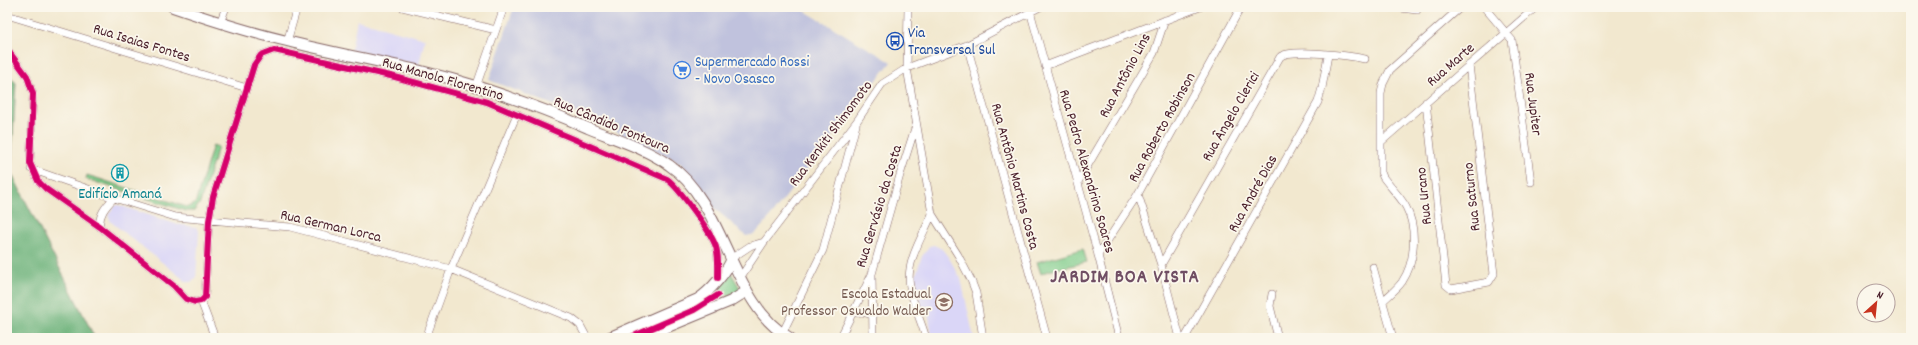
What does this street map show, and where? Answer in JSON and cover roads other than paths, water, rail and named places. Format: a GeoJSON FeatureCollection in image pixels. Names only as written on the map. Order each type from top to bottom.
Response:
{"type":"FeatureCollection","features":[{"type":"Feature","properties":{"kind":"main road","name":"Rua Cândido Fontoura"},"geometry":{"type":"LineString","coordinates":[[173,7],[220,23],[287,42],[476,87],[561,116],[655,156],[680,173],[691,186],[708,211],[732,258],[740,278],[748,291],[762,312],[786,336]]}},
{"type":"Feature","properties":{"kind":"main road"},"geometry":{"type":"LineString","coordinates":[[608,338],[692,303],[705,295],[729,268],[732,258]]}},
{"type":"Feature","properties":{"kind":"main road"},"geometry":{"type":"LineString","coordinates":[[716,282],[718,295],[727,302]]}},
{"type":"Feature","properties":{"kind":"main road"},"geometry":{"type":"LineString","coordinates":[[641,338],[741,296],[748,291]]}},
{"type":"Feature","properties":{"kind":"street"},"geometry":{"type":"LineString","coordinates":[[220,23],[226,7]]}},
{"type":"Feature","properties":{"kind":"street"},"geometry":{"type":"LineString","coordinates":[[287,42],[297,7]]}},
{"type":"Feature","properties":{"kind":"street"},"geometry":{"type":"LineString","coordinates":[[402,7],[496,30]]}},
{"type":"Feature","properties":{"kind":"street"},"geometry":{"type":"LineString","coordinates":[[476,87],[504,7]]}},
{"type":"Feature","properties":{"kind":"street"},"geometry":{"type":"LineString","coordinates":[[908,7],[907,68],[932,214],[958,255],[971,280],[976,293],[983,338]]}},
{"type":"Feature","properties":{"kind":"street","name":"Rua Kenkiti Shimomoto"},"geometry":{"type":"LineString","coordinates":[[740,278],[764,242],[857,121],[882,84],[907,68],[967,45],[1040,7]]}},
{"type":"Feature","properties":{"kind":"street"},"geometry":{"type":"LineString","coordinates":[[1045,66],[1200,7]]}},
{"type":"Feature","properties":{"kind":"street","name":"Rua Roberto Robinson"},"geometry":{"type":"LineString","coordinates":[[1098,255],[1138,194],[1240,7]]}},
{"type":"Feature","properties":{"kind":"street"},"geometry":{"type":"LineString","coordinates":[[1392,7],[1417,10]]}},
{"type":"Feature","properties":{"kind":"street"},"geometry":{"type":"LineString","coordinates":[[1383,301],[1396,289],[1407,274],[1413,253],[1413,240],[1409,214],[1405,205],[1382,177],[1381,93],[1386,76],[1395,65],[1461,7]]}},
{"type":"Feature","properties":{"kind":"street"},"geometry":{"type":"LineString","coordinates":[[1484,7],[1507,32]]}},
{"type":"Feature","properties":{"kind":"street","name":"Rua Marte"},"geometry":{"type":"LineString","coordinates":[[1382,141],[1536,7]]}},
{"type":"Feature","properties":{"kind":"street","name":"Rua Pedro Alexandrino Soares"},"geometry":{"type":"LineString","coordinates":[[1030,11],[1098,255],[1119,338]]}},
{"type":"Feature","properties":{"kind":"street","name":"Rua Isaias Fontes"},"geometry":{"type":"LineString","coordinates":[[7,15],[247,88]]}},
{"type":"Feature","properties":{"kind":"street","name":"Rua Antônio Lins"},"geometry":{"type":"LineString","coordinates":[[1078,182],[1154,53],[1165,20]]}},
{"type":"Feature","properties":{"kind":"street","name":"Rua Jupiter"},"geometry":{"type":"LineString","coordinates":[[1507,32],[1512,40],[1531,182]]}},
{"type":"Feature","properties":{"kind":"street","name":"Rua Antônio Martins Costa"},"geometry":{"type":"LineString","coordinates":[[967,45],[1047,338]]}},
{"type":"Feature","properties":{"kind":"street"},"geometry":{"type":"LineString","coordinates":[[7,49],[27,76],[34,94],[30,163],[31,169],[42,185],[100,227],[174,286],[186,299],[195,302],[201,301],[215,338]]}},
{"type":"Feature","properties":{"kind":"street","name":"Rua Manolo Florentino"},"geometry":{"type":"LineString","coordinates":[[201,301],[205,297],[209,221],[213,197],[257,59],[266,53],[279,50],[426,85],[487,102],[667,179],[673,183],[714,242],[718,257],[716,282]]}},
{"type":"Feature","properties":{"kind":"street","name":"Rua Ângelo Clerici"},"geometry":{"type":"LineString","coordinates":[[1161,264],[1261,87],[1280,57],[1291,52],[1351,56],[1364,59]]}},
{"type":"Feature","properties":{"kind":"street"},"geometry":{"type":"LineString","coordinates":[[7,55],[17,64]]}},
{"type":"Feature","properties":{"kind":"street","name":"Rua André Dias"},"geometry":{"type":"LineString","coordinates":[[1185,338],[1318,102],[1328,55]]}},
{"type":"Feature","properties":{"kind":"street","name":"Rua Saturno"},"geometry":{"type":"LineString","coordinates":[[1447,286],[1451,289],[1489,282],[1494,274],[1469,65]]}},
{"type":"Feature","properties":{"kind":"street","name":"Rua Urano"},"geometry":{"type":"LineString","coordinates":[[1426,102],[1447,286]]}},
{"type":"Feature","properties":{"kind":"street"},"geometry":{"type":"LineString","coordinates":[[426,338],[451,269],[517,114]]}},
{"type":"Feature","properties":{"kind":"street"},"geometry":{"type":"LineString","coordinates":[[786,336],[823,250],[857,121]]}},
{"type":"Feature","properties":{"kind":"street","name":"Rua Gervásio da Costa"},"geometry":{"type":"LineString","coordinates":[[840,338],[872,274],[900,175],[917,123]]}},
{"type":"Feature","properties":{"kind":"street","name":"Rua German Lorca"},"geometry":{"type":"LineString","coordinates":[[31,169],[114,198],[175,217],[290,227],[451,269],[570,318],[580,325],[587,338]]}},
{"type":"Feature","properties":{"kind":"street"},"geometry":{"type":"LineString","coordinates":[[1138,194],[1161,264],[1180,338]]}},
{"type":"Feature","properties":{"kind":"street"},"geometry":{"type":"LineString","coordinates":[[100,227],[101,216],[105,208],[114,198]]}},
{"type":"Feature","properties":{"kind":"street"},"geometry":{"type":"LineString","coordinates":[[926,338],[910,288],[909,277],[912,259],[932,214]]}},
{"type":"Feature","properties":{"kind":"street"},"geometry":{"type":"LineString","coordinates":[[732,258],[750,246],[764,242]]}},
{"type":"Feature","properties":{"kind":"street"},"geometry":{"type":"LineString","coordinates":[[1373,267],[1393,338]]}},
{"type":"Feature","properties":{"kind":"street"},"geometry":{"type":"LineString","coordinates":[[872,274],[873,338]]}},
{"type":"Feature","properties":{"kind":"street"},"geometry":{"type":"LineString","coordinates":[[1272,294],[1270,306],[1278,338]]}},
{"type":"Feature","properties":{"kind":"street"},"geometry":{"type":"LineString","coordinates":[[853,313],[863,312],[872,315]]}},
{"type":"Feature","properties":{"kind":"place","name":"Via Transversal Sul"},"geometry":{"type":"Point","coordinates":[895,41]}},
{"type":"Feature","properties":{"kind":"place","name":"Supermercado Rossi - Novo Osasco"},"geometry":{"type":"Point","coordinates":[682,70]}},
{"type":"Feature","properties":{"kind":"place","name":"Edifício Amaná"},"geometry":{"type":"Point","coordinates":[120,173]}},
{"type":"Feature","properties":{"kind":"place","name":"Escola Estadual Professor Oswaldo Walder"},"geometry":{"type":"Point","coordinates":[944,302]}},
{"type":"Feature","properties":{"kind":"district","name":"JARDIM BOA VISTA"},"geometry":{"type":"Point","coordinates":[1125,275]}}]}
